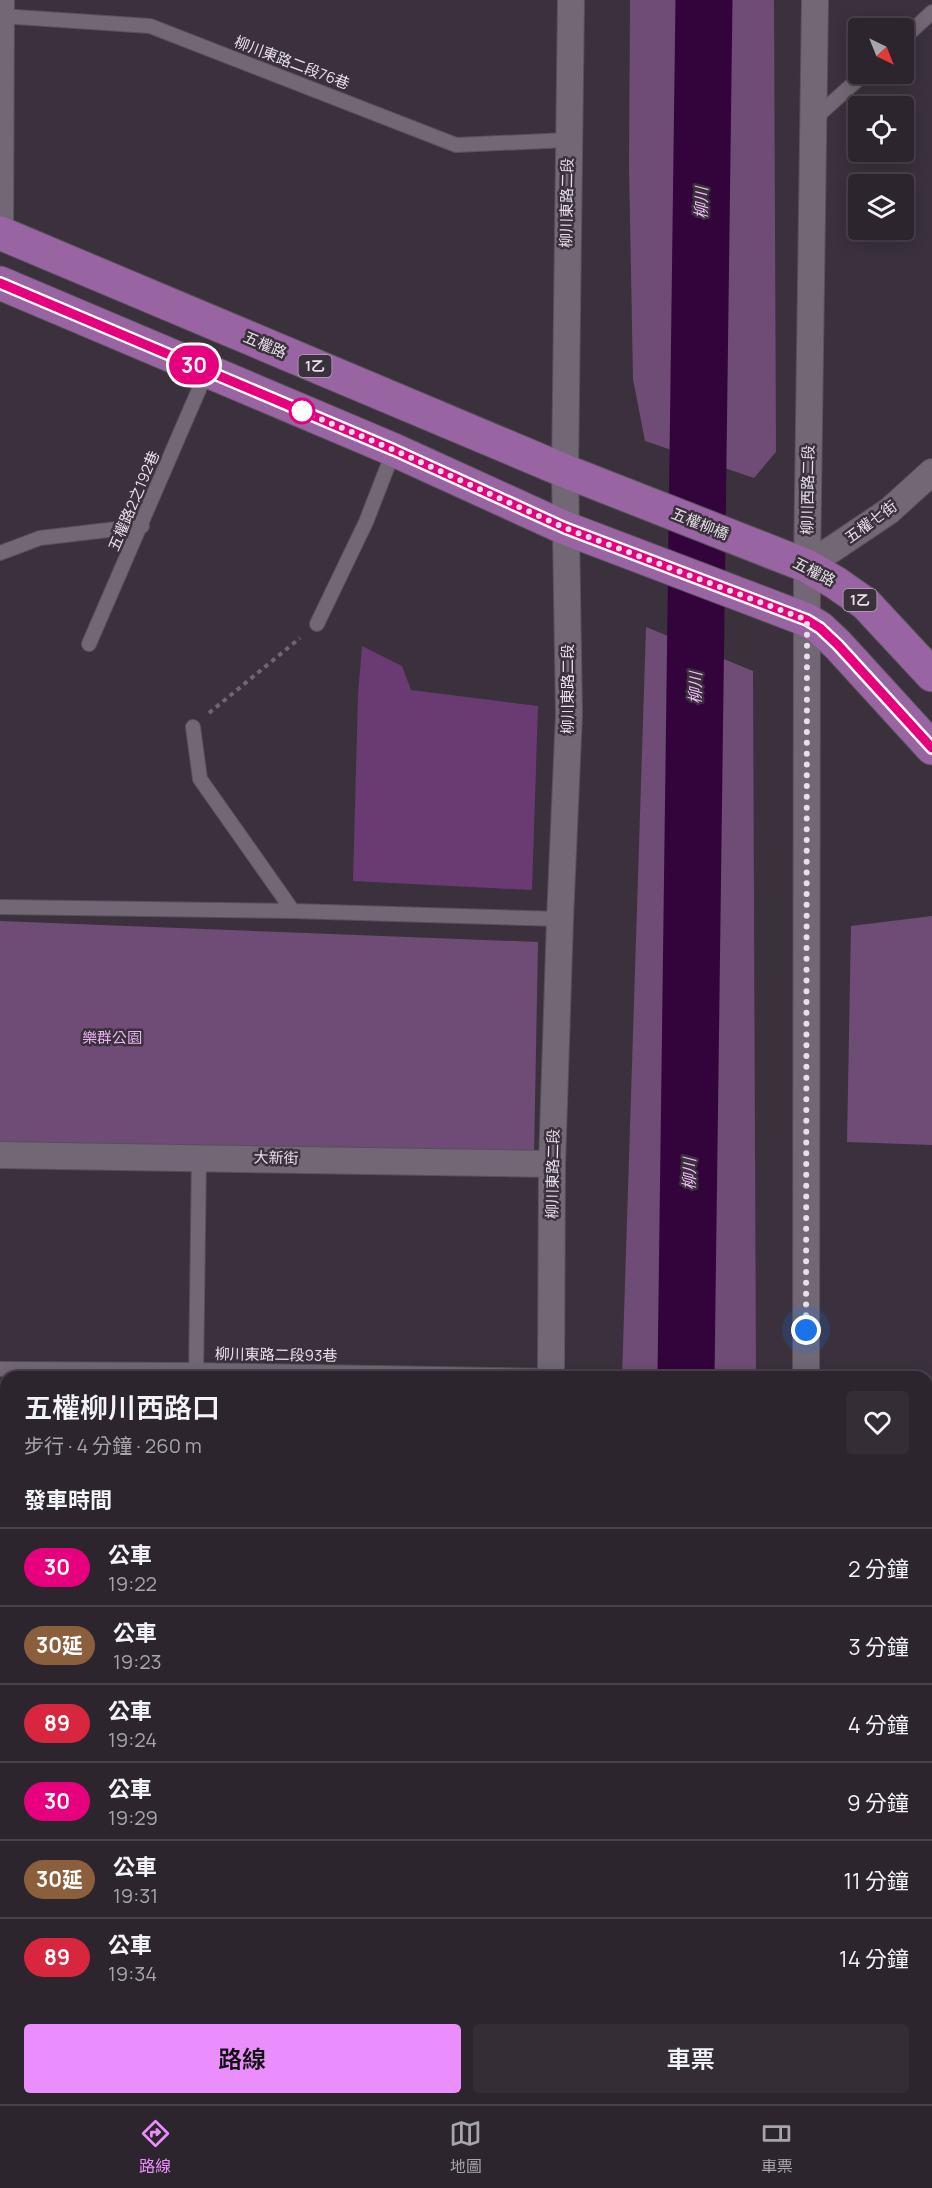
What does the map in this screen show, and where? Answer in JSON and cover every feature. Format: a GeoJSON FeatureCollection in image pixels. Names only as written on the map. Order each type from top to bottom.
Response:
{"type":"FeatureCollection","features":[{"type":"Feature","properties":{"kind":"main road","name":"五權路"},"geometry":{"type":"LineString","coordinates":[[0,235],[630,496]]}},
{"type":"Feature","properties":{"kind":"main road"},"geometry":{"type":"LineString","coordinates":[[0,283],[394,450],[565,528],[807,620],[820,628],[838,645],[932,748]]}},
{"type":"Feature","properties":{"kind":"main road","name":"五權柳橋"},"geometry":{"type":"LineString","coordinates":[[630,496],[769,552]]}},
{"type":"Feature","properties":{"kind":"main road","name":"五權路"},"geometry":{"type":"LineString","coordinates":[[769,552],[807,566],[866,604],[932,675]]}},
{"type":"Feature","properties":{"kind":"street","name":"柳川東路二段"},"geometry":{"type":"LineString","coordinates":[[551,1371],[552,1164],[569,714],[565,471],[571,0]]}},
{"type":"Feature","properties":{"kind":"street","name":"柳川西路二段"},"geometry":{"type":"LineString","coordinates":[[806,1371],[807,566],[815,0]]}},
{"type":"Feature","properties":{"kind":"street"},"geometry":{"type":"LineString","coordinates":[[0,235],[1,8]]}},
{"type":"Feature","properties":{"kind":"street","name":"五權七街"},"geometry":{"type":"LineString","coordinates":[[807,566],[889,512],[932,472]]}},
{"type":"Feature","properties":{"kind":"street","name":"大新街"},"geometry":{"type":"LineString","coordinates":[[0,1155],[552,1164]]}},
{"type":"Feature","properties":{"kind":"lane","name":"柳川東路二段76巷"},"geometry":{"type":"LineString","coordinates":[[1,8],[150,26],[456,145],[568,140]]}},
{"type":"Feature","properties":{"kind":"lane"},"geometry":{"type":"LineString","coordinates":[[914,29],[932,12]]}},
{"type":"Feature","properties":{"kind":"lane"},"geometry":{"type":"LineString","coordinates":[[815,118],[853,84]]}},
{"type":"Feature","properties":{"kind":"lane","name":"五權路2之192巷"},"geometry":{"type":"LineString","coordinates":[[89,644],[142,526],[207,371]]}},
{"type":"Feature","properties":{"kind":"lane"},"geometry":{"type":"LineString","coordinates":[[317,624],[366,522],[394,450]]}},
{"type":"Feature","properties":{"kind":"lane"},"geometry":{"type":"LineString","coordinates":[[0,553],[40,538],[142,526]]}},
{"type":"Feature","properties":{"kind":"lane"},"geometry":{"type":"LineString","coordinates":[[193,727],[200,779],[293,911]]}},
{"type":"Feature","properties":{"kind":"lane"},"geometry":{"type":"LineString","coordinates":[[0,908],[293,911],[560,919]]}},
{"type":"Feature","properties":{"kind":"lane"},"geometry":{"type":"LineString","coordinates":[[196,1371],[199,1157]]}},
{"type":"Feature","properties":{"kind":"lane","name":"柳川東路二段93巷"},"geometry":{"type":"LineString","coordinates":[[0,1369],[98,1371]]}},
{"type":"Feature","properties":{"kind":"path"},"geometry":{"type":"LineString","coordinates":[[193,727],[317,624]]}},
{"type":"Feature","properties":{"kind":"green space"},"geometry":{"type":"Polygon","coordinates":[[[630,0],[774,0],[776,452],[754,478],[645,441],[633,379],[629,166],[630,0]]]}},
{"type":"Feature","properties":{"kind":"green space"},"geometry":{"type":"Polygon","coordinates":[[[646,627],[753,671],[756,1371],[622,1371],[646,627]]]}},
{"type":"Feature","properties":{"kind":"green space"},"geometry":{"type":"Polygon","coordinates":[[[932,916],[932,1145],[847,1142],[851,926],[932,916]]]}},
{"type":"Feature","properties":{"kind":"green space","name":"樂群公園"},"geometry":{"type":"Polygon","coordinates":[[[0,921],[538,942],[534,1157],[0,1149],[0,921]]]}},
{"type":"Feature","properties":{"kind":"building"},"geometry":{"type":"Polygon","coordinates":[[[362,646],[402,666],[411,690],[538,706],[532,890],[353,881],[358,695],[362,646]]]}},
{"type":"Feature","properties":{"kind":"waterway","name":"柳川"},"geometry":{"type":"LineString","coordinates":[[686,1371],[704,0]]}},
{"type":"Feature","properties":{"kind":"bus line","name":"30"},"geometry":{"type":"LineString","coordinates":[[0,283],[394,450],[565,528],[807,620],[820,628],[838,645],[932,748]]}},
{"type":"Feature","properties":{"kind":"route"},"geometry":{"type":"LineString","coordinates":[[302,411],[565,528],[807,620],[806,1330]]}}]}
